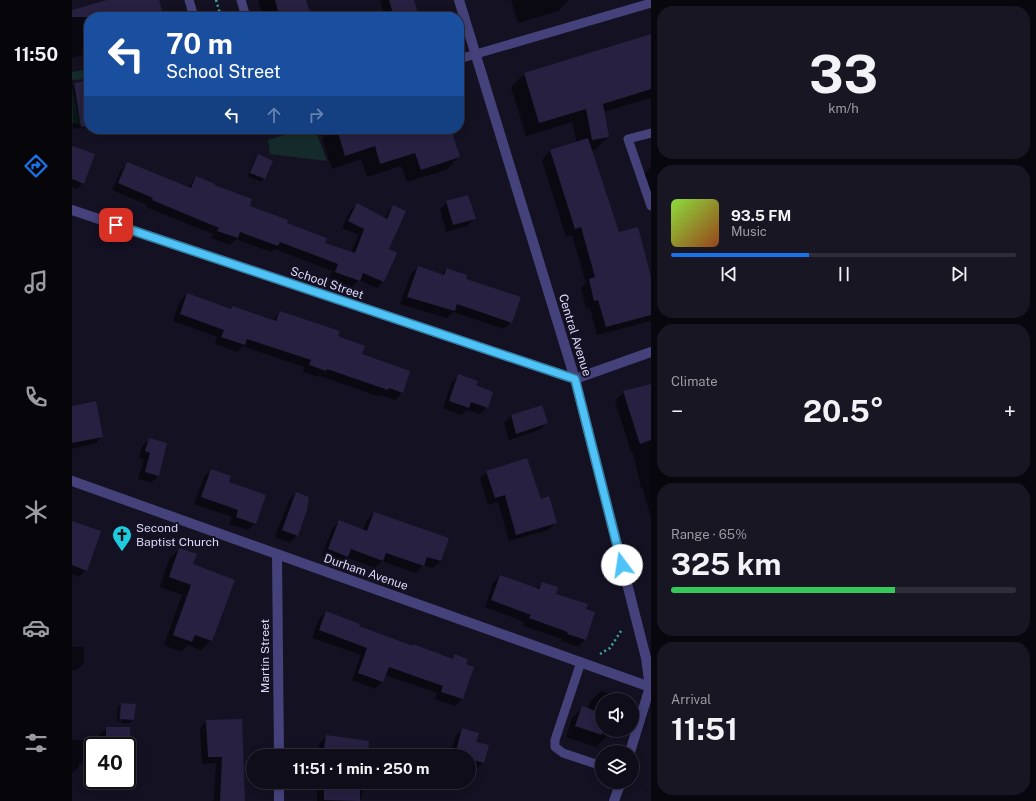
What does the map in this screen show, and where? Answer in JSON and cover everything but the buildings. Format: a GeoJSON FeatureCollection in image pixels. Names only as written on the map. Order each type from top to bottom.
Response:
{"type":"FeatureCollection","features":[{"type":"Feature","properties":{"kind":"street","name":"Central Avenue"},"geometry":{"type":"LineString","coordinates":[[459,0],[463,12]]}},
{"type":"Feature","properties":{"kind":"street","name":"Central Avenue"},"geometry":{"type":"LineString","coordinates":[[464,17],[575,379],[646,658],[650,687],[632,745]]}},
{"type":"Feature","properties":{"kind":"street","name":"School Street"},"geometry":{"type":"LineString","coordinates":[[72,210],[575,379]]}},
{"type":"Feature","properties":{"kind":"street"},"geometry":{"type":"LineString","coordinates":[[575,379],[651,352]]}},
{"type":"Feature","properties":{"kind":"street","name":"Durham Avenue"},"geometry":{"type":"LineString","coordinates":[[72,481],[650,687]]}},
{"type":"Feature","properties":{"kind":"street","name":"Martin Street"},"geometry":{"type":"LineString","coordinates":[[277,555],[279,749]]}},
{"type":"Feature","properties":{"kind":"street"},"geometry":{"type":"LineString","coordinates":[[279,789],[279,801]]}},
{"type":"Feature","properties":{"kind":"street"},"geometry":{"type":"LineString","coordinates":[[614,801],[618,789]]}},
{"type":"Feature","properties":{"kind":"lane"},"geometry":{"type":"LineString","coordinates":[[189,0],[193,12]]}},
{"type":"Feature","properties":{"kind":"lane"},"geometry":{"type":"LineString","coordinates":[[241,0],[245,12]]}},
{"type":"Feature","properties":{"kind":"lane"},"geometry":{"type":"LineString","coordinates":[[464,57],[651,3]]}},
{"type":"Feature","properties":{"kind":"lane"},"geometry":{"type":"LineString","coordinates":[[651,132],[628,138],[651,206]]}},
{"type":"Feature","properties":{"kind":"lane"},"geometry":{"type":"LineString","coordinates":[[581,662],[555,740],[556,749],[595,763]]}},
{"type":"Feature","properties":{"kind":"path"},"geometry":{"type":"LineString","coordinates":[[216,0],[220,12]]}},
{"type":"Feature","properties":{"kind":"path"},"geometry":{"type":"LineString","coordinates":[[598,655],[610,648],[621,631]]}},
{"type":"Feature","properties":{"kind":"green space"},"geometry":{"type":"Polygon","coordinates":[[[84,70],[84,79],[72,80],[72,72],[84,70]]]}},
{"type":"Feature","properties":{"kind":"green space"},"geometry":{"type":"Polygon","coordinates":[[[72,86],[80,122],[84,121],[84,125],[72,123],[72,86]]]}},
{"type":"Feature","properties":{"kind":"green space"},"geometry":{"type":"Polygon","coordinates":[[[288,134],[317,134],[327,161],[270,154],[268,140],[288,134]]]}},
{"type":"Feature","properties":{"kind":"place","name":"Second Baptist Church"},"geometry":{"type":"Point","coordinates":[122,552]}},
{"type":"Feature","properties":{"kind":"route"},"geometry":{"type":"LineString","coordinates":[[116,225],[575,379],[622,565]]}}]}
